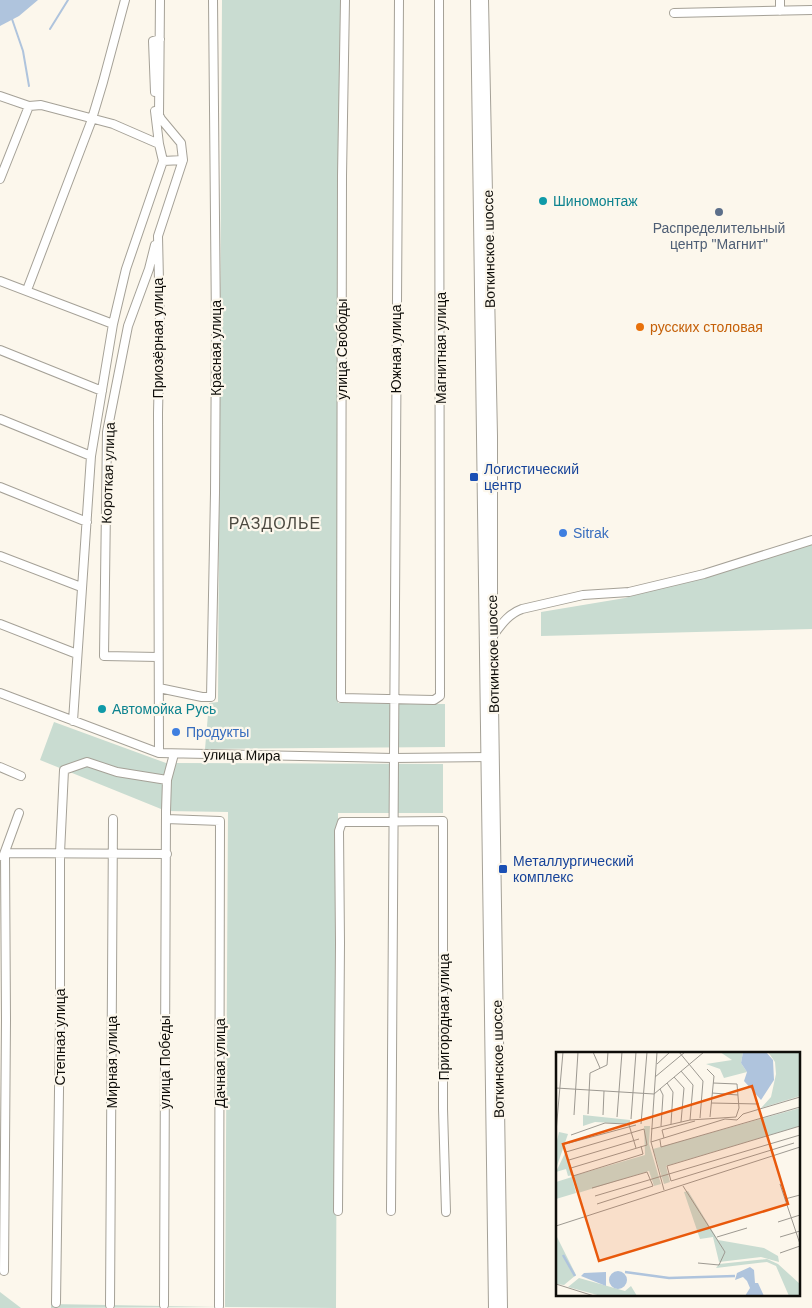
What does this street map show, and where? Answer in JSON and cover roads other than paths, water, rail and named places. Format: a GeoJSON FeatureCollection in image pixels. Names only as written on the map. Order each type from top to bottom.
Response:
{"type":"FeatureCollection","features":[{"type":"Feature","properties":{"kind":"main road","name":"Воткинское шоссе"},"geometry":{"type":"LineString","coordinates":[[476,0],[502,1308]]}},
{"type":"Feature","properties":{"kind":"main road","name":"Воткинское шоссе"},"geometry":{"type":"LineString","coordinates":[[483,0],[491,398],[492,637],[490,757],[494,1308]]}},
{"type":"Feature","properties":{"kind":"street"},"geometry":{"type":"LineString","coordinates":[[27,290],[92,118],[104,82],[125,0]]}},
{"type":"Feature","properties":{"kind":"street"},"geometry":{"type":"LineString","coordinates":[[160,0],[160,115],[161,119],[181,143],[183,160],[163,161]]}},
{"type":"Feature","properties":{"kind":"street","name":"Красная улица"},"geometry":{"type":"LineString","coordinates":[[159,688],[202,697],[211,697],[216,493],[213,0]]}},
{"type":"Feature","properties":{"kind":"street","name":"улица Свободы"},"geometry":{"type":"LineString","coordinates":[[345,0],[342,176],[343,508],[341,698],[394,699]]}},
{"type":"Feature","properties":{"kind":"street","name":"Южная улица"},"geometry":{"type":"LineString","coordinates":[[391,1211],[399,0]]}},
{"type":"Feature","properties":{"kind":"street","name":"Магнитная улица"},"geometry":{"type":"LineString","coordinates":[[394,699],[434,700],[440,696],[440,0]]}},
{"type":"Feature","properties":{"kind":"street"},"geometry":{"type":"LineString","coordinates":[[780,0],[780,11]]}},
{"type":"Feature","properties":{"kind":"street"},"geometry":{"type":"LineString","coordinates":[[674,13],[812,10]]}},
{"type":"Feature","properties":{"kind":"street"},"geometry":{"type":"LineString","coordinates":[[73,722],[81,587],[92,456],[102,391],[126,269],[163,161],[156,128],[153,40],[160,39]]}},
{"type":"Feature","properties":{"kind":"street"},"geometry":{"type":"LineString","coordinates":[[0,96],[29,106],[41,105],[92,118],[131,131],[159,144]]}},
{"type":"Feature","properties":{"kind":"street"},"geometry":{"type":"LineString","coordinates":[[0,179],[29,106]]}},
{"type":"Feature","properties":{"kind":"street","name":"Приозёрная улица"},"geometry":{"type":"LineString","coordinates":[[158,753],[158,413],[160,327],[158,236],[183,160]]}},
{"type":"Feature","properties":{"kind":"street","name":"Короткая улица"},"geometry":{"type":"LineString","coordinates":[[158,236],[128,326],[106,432],[104,656],[158,657]]}},
{"type":"Feature","properties":{"kind":"street"},"geometry":{"type":"LineString","coordinates":[[0,280],[114,324]]}},
{"type":"Feature","properties":{"kind":"street"},"geometry":{"type":"LineString","coordinates":[[0,350],[102,391]]}},
{"type":"Feature","properties":{"kind":"street"},"geometry":{"type":"LineString","coordinates":[[0,419],[92,456]]}},
{"type":"Feature","properties":{"kind":"street"},"geometry":{"type":"LineString","coordinates":[[0,487],[87,522]]}},
{"type":"Feature","properties":{"kind":"street"},"geometry":{"type":"LineString","coordinates":[[492,637],[505,619],[522,609],[583,595],[629,592],[704,574],[812,540]]}},
{"type":"Feature","properties":{"kind":"street"},"geometry":{"type":"LineString","coordinates":[[0,556],[81,587]]}},
{"type":"Feature","properties":{"kind":"street"},"geometry":{"type":"LineString","coordinates":[[0,624],[77,654]]}},
{"type":"Feature","properties":{"kind":"street","name":"улица Мира"},"geometry":{"type":"LineString","coordinates":[[0,693],[158,753],[393,758],[490,757]]}},
{"type":"Feature","properties":{"kind":"street","name":"улица Победы"},"geometry":{"type":"LineString","coordinates":[[164,1305],[166,780],[174,754]]}},
{"type":"Feature","properties":{"kind":"street","name":"Степная улица"},"geometry":{"type":"LineString","coordinates":[[56,1303],[60,1030],[60,853],[64,770],[87,762],[117,772],[166,780]]}},
{"type":"Feature","properties":{"kind":"street"},"geometry":{"type":"LineString","coordinates":[[0,767],[21,776]]}},
{"type":"Feature","properties":{"kind":"street"},"geometry":{"type":"LineString","coordinates":[[0,866],[19,813]]}},
{"type":"Feature","properties":{"kind":"street","name":"Мирная улица"},"geometry":{"type":"LineString","coordinates":[[110,1305],[112,819]]}},
{"type":"Feature","properties":{"kind":"street","name":"Дачная улица"},"geometry":{"type":"LineString","coordinates":[[166,820],[220,821],[219,1306]]}},
{"type":"Feature","properties":{"kind":"street","name":"Пригородная улица"},"geometry":{"type":"LineString","coordinates":[[394,822],[443,821],[443,1109],[446,1212]]}},
{"type":"Feature","properties":{"kind":"street"},"geometry":{"type":"LineString","coordinates":[[338,1211],[339,831],[342,822],[394,822]]}},
{"type":"Feature","properties":{"kind":"street"},"geometry":{"type":"LineString","coordinates":[[5,853],[113,852],[166,854]]}},
{"type":"Feature","properties":{"kind":"street"},"geometry":{"type":"LineString","coordinates":[[4,1271],[5,853]]}},
{"type":"Feature","properties":{"kind":"water"},"geometry":{"type":"Polygon","coordinates":[[[0,0],[38,0],[19,16],[0,26],[0,0]]]}},
{"type":"Feature","properties":{"kind":"waterway"},"geometry":{"type":"LineString","coordinates":[[50,29],[68,0]]}},
{"type":"Feature","properties":{"kind":"waterway"},"geometry":{"type":"LineString","coordinates":[[12,19],[23,51],[29,86]]}},
{"type":"Feature","properties":{"kind":"place","name":"Шиномонтаж"},"geometry":{"type":"Point","coordinates":[543,201]}},
{"type":"Feature","properties":{"kind":"place","name":"Распределительный центр \"Магнит\""},"geometry":{"type":"Point","coordinates":[719,212]}},
{"type":"Feature","properties":{"kind":"place","name":"русских столовая"},"geometry":{"type":"Point","coordinates":[640,327]}},
{"type":"Feature","properties":{"kind":"place","name":"Логистический центр"},"geometry":{"type":"Point","coordinates":[474,477]}},
{"type":"Feature","properties":{"kind":"place","name":"Sitrak"},"geometry":{"type":"Point","coordinates":[563,533]}},
{"type":"Feature","properties":{"kind":"place","name":"Автомойка Русь"},"geometry":{"type":"Point","coordinates":[102,709]}},
{"type":"Feature","properties":{"kind":"place","name":"Продукты"},"geometry":{"type":"Point","coordinates":[176,732]}},
{"type":"Feature","properties":{"kind":"place","name":"Металлургический комплекс"},"geometry":{"type":"Point","coordinates":[503,869]}},
{"type":"Feature","properties":{"kind":"district","name":"РАЗДОЛЬЕ"},"geometry":{"type":"Point","coordinates":[275,523]}}]}
